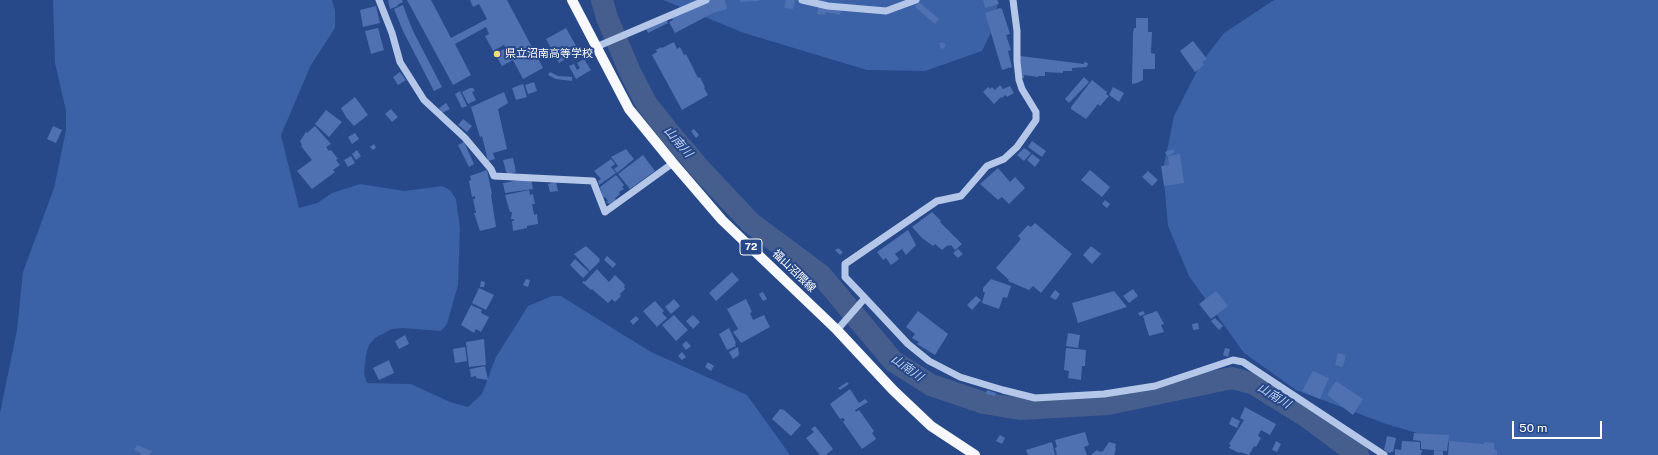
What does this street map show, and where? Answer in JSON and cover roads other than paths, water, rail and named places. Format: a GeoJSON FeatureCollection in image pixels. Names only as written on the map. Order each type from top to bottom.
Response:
{"type":"FeatureCollection","features":[{"type":"Feature","properties":{"kind":"main road","name":"福山沼隈線"},"geometry":{"type":"LineString","coordinates":[[572,0],[600,45],[629,109],[722,220],[837,330],[893,390],[931,426],[975,455]]}},
{"type":"Feature","properties":{"kind":"street"},"geometry":{"type":"LineString","coordinates":[[379,0],[392,33],[400,62],[424,100],[465,138],[491,169],[494,176],[593,182],[605,212],[673,163]]}},
{"type":"Feature","properties":{"kind":"street"},"geometry":{"type":"LineString","coordinates":[[600,45],[706,0]]}},
{"type":"Feature","properties":{"kind":"street"},"geometry":{"type":"LineString","coordinates":[[802,0],[828,6],[886,11],[916,0]]}},
{"type":"Feature","properties":{"kind":"street"},"geometry":{"type":"LineString","coordinates":[[1013,0],[1019,80],[1022,89],[1036,112],[1036,120],[1017,146],[1004,159],[987,166],[961,196],[937,201],[845,264],[845,277],[864,300],[908,344],[929,361],[960,377],[1035,398],[1104,394],[1155,386],[1233,360],[1243,362],[1384,455]]}},
{"type":"Feature","properties":{"kind":"street"},"geometry":{"type":"LineString","coordinates":[[837,330],[864,300]]}},
{"type":"Feature","properties":{"kind":"waterway","name":"山南川"},"geometry":{"type":"LineString","coordinates":[[602,0],[607,18],[631,74],[646,103],[702,171],[751,223],[821,275],[893,361],[931,385],[984,403],[1020,409],[1108,404],[1232,378],[1254,384],[1307,417],[1358,455]]}},
{"type":"Feature","properties":{"kind":"place","name":"県立沼南高等学校"},"geometry":{"type":"Point","coordinates":[497,54]}}]}
